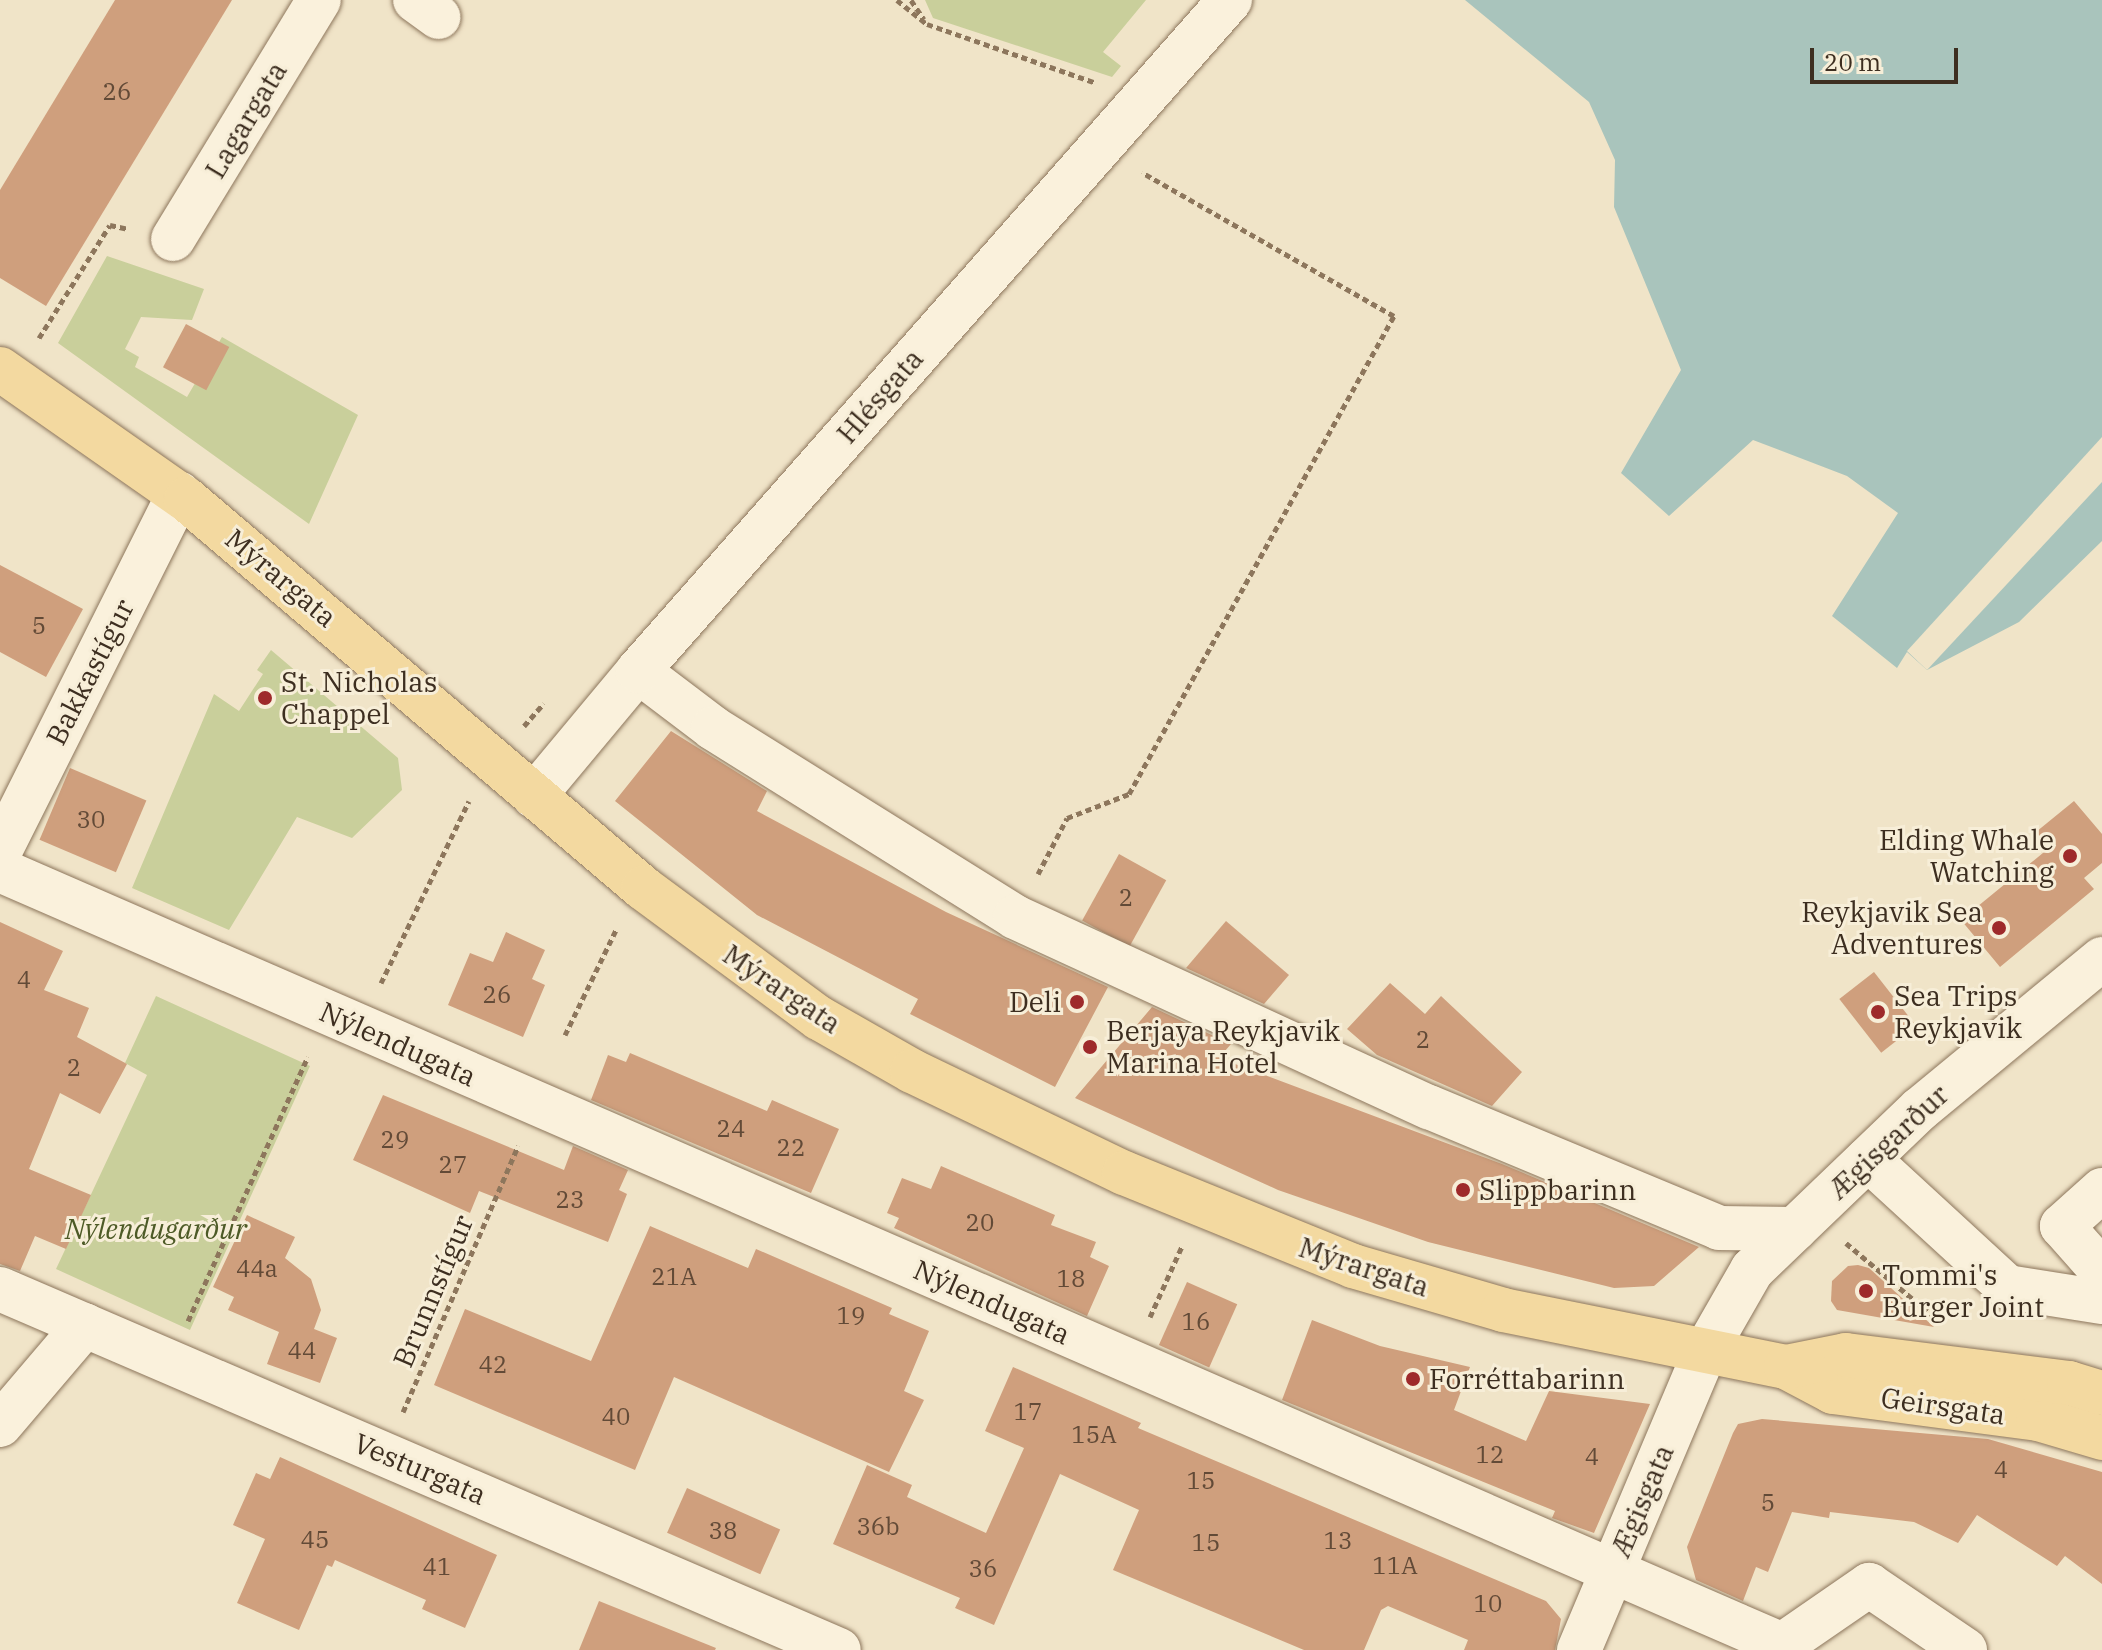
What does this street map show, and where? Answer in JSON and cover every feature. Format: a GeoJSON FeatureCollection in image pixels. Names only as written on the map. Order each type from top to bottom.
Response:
{"type":"FeatureCollection","features":[{"type":"Feature","properties":{"kind":"main road","name":"Mýrargata"},"geometry":{"type":"LineString","coordinates":[[0,369],[179,493],[655,898],[819,1018],[1025,1126],[1262,1233],[1353,1266],[1503,1310],[1705,1352]]}},
{"type":"Feature","properties":{"kind":"main road","name":"Geirsgata"},"geometry":{"type":"LineString","coordinates":[[1705,1352],[1786,1367],[1833,1392],[2038,1419],[2102,1438]]}},
{"type":"Feature","properties":{"kind":"main road","name":"Geirsgata"},"geometry":{"type":"LineString","coordinates":[[1786,1367],[1846,1355],[2069,1383],[2102,1393]]}},
{"type":"Feature","properties":{"kind":"street","name":"Lagargata"},"geometry":{"type":"LineString","coordinates":[[173,239],[319,0]]}},
{"type":"Feature","properties":{"kind":"street","name":"Hlésgata"},"geometry":{"type":"LineString","coordinates":[[534,796],[638,671],[1230,0]]}},
{"type":"Feature","properties":{"kind":"street","name":"Bakkastígur"},"geometry":{"type":"LineString","coordinates":[[0,851],[179,493]]}},
{"type":"Feature","properties":{"kind":"street"},"geometry":{"type":"LineString","coordinates":[[638,671],[713,728],[1015,917],[1523,1146],[1719,1228],[1795,1229]]}},
{"type":"Feature","properties":{"kind":"street","name":"Nýlendugata"},"geometry":{"type":"LineString","coordinates":[[0,870],[1782,1645],[1869,1585],[1965,1650]]}},
{"type":"Feature","properties":{"kind":"street","name":"Ægisgarður"},"geometry":{"type":"LineString","coordinates":[[1705,1352],[1752,1270],[1868,1159],[2102,959]]}},
{"type":"Feature","properties":{"kind":"street"},"geometry":{"type":"LineString","coordinates":[[1868,1159],[2007,1287],[2102,1302]]}},
{"type":"Feature","properties":{"kind":"street"},"geometry":{"type":"LineString","coordinates":[[2102,1190],[2062,1226],[2102,1271]]}},
{"type":"Feature","properties":{"kind":"street","name":"Vesturgata"},"geometry":{"type":"LineString","coordinates":[[0,1289],[839,1650]]}},
{"type":"Feature","properties":{"kind":"street"},"geometry":{"type":"LineString","coordinates":[[0,1425],[85,1325]]}},
{"type":"Feature","properties":{"kind":"street","name":"Ægisgata"},"geometry":{"type":"LineString","coordinates":[[1579,1650],[1705,1352]]}},
{"type":"Feature","properties":{"kind":"path"},"geometry":{"type":"LineString","coordinates":[[897,0],[927,24],[1143,99]]}},
{"type":"Feature","properties":{"kind":"path"},"geometry":{"type":"LineString","coordinates":[[911,0],[927,24]]}},
{"type":"Feature","properties":{"kind":"path"},"geometry":{"type":"LineString","coordinates":[[1015,917],[1067,818],[1129,794],[1394,316],[1100,147]]}},
{"type":"Feature","properties":{"kind":"path"},"geometry":{"type":"LineString","coordinates":[[39,338],[110,225],[173,239]]}},
{"type":"Feature","properties":{"kind":"path"},"geometry":{"type":"LineString","coordinates":[[169,1362],[343,1020],[476,788]]}},
{"type":"Feature","properties":{"kind":"path"},"geometry":{"type":"LineString","coordinates":[[565,1035],[624,915]]}},
{"type":"Feature","properties":{"kind":"path","name":"Brunnstígur"},"geometry":{"type":"LineString","coordinates":[[385,1453],[518,1145]]}},
{"type":"Feature","properties":{"kind":"path"},"geometry":{"type":"LineString","coordinates":[[1838,1236],[1942,1324]]}},
{"type":"Feature","properties":{"kind":"path"},"geometry":{"type":"LineString","coordinates":[[1130,1362],[1185,1238]]}},
{"type":"Feature","properties":{"kind":"green space"},"geometry":{"type":"Polygon","coordinates":[[[925,0],[1146,0],[1103,52],[1121,66],[1112,77],[933,18],[925,0]]]}},
{"type":"Feature","properties":{"kind":"green space"},"geometry":{"type":"Polygon","coordinates":[[[107,256],[204,289],[192,320],[141,317],[125,349],[139,357],[135,367],[187,397],[222,337],[358,415],[309,524],[58,343],[107,256]]]}},
{"type":"Feature","properties":{"kind":"green space"},"geometry":{"type":"Polygon","coordinates":[[[271,650],[398,758],[402,790],[352,838],[297,817],[229,930],[132,888],[214,694],[239,711],[263,674],[257,670],[271,650]]]}},
{"type":"Feature","properties":{"kind":"green space","name":"Nýlendugarður"},"geometry":{"type":"Polygon","coordinates":[[[156,996],[310,1066],[190,1330],[56,1269],[147,1075],[125,1063],[156,996]]]}},
{"type":"Feature","properties":{"kind":"water"},"geometry":{"type":"Polygon","coordinates":[[[1465,0],[2102,0],[2102,541],[2019,622],[1927,670],[1907,652],[1897,668],[1832,616],[1898,513],[1847,476],[1753,440],[1669,516],[1621,473],[1681,370],[1614,207],[1615,160],[1589,102],[1465,0]]]}},
{"type":"Feature","properties":{"kind":"pier"},"geometry":{"type":"Polygon","coordinates":[[[2102,437],[2102,482],[1927,670],[1907,651],[2102,437]]]}},
{"type":"Feature","properties":{"kind":"building"},"geometry":{"type":"Polygon","coordinates":[[[115,0],[232,0],[46,306],[0,278],[0,190],[115,0]]]}},
{"type":"Feature","properties":{"kind":"building"},"geometry":{"type":"Polygon","coordinates":[[[186,324],[229,347],[206,390],[163,367],[186,324]]]}},
{"type":"Feature","properties":{"kind":"building"},"geometry":{"type":"Polygon","coordinates":[[[0,565],[83,609],[46,677],[0,652],[0,565]]]}},
{"type":"Feature","properties":{"kind":"building"},"geometry":{"type":"Polygon","coordinates":[[[671,731],[767,791],[757,811],[946,912],[1108,987],[1055,1087],[910,1014],[918,999],[757,915],[615,801],[671,731]]]}},
{"type":"Feature","properties":{"kind":"building"},"geometry":{"type":"Polygon","coordinates":[[[70,768],[146,800],[116,872],[40,840],[70,768]]]}},
{"type":"Feature","properties":{"kind":"building"},"geometry":{"type":"Polygon","coordinates":[[[2074,801],[2102,834],[2102,863],[2084,878],[2094,889],[2000,967],[1961,920],[2049,848],[2036,832],[2074,801]]]}},
{"type":"Feature","properties":{"kind":"building"},"geometry":{"type":"Polygon","coordinates":[[[1119,854],[1166,880],[1129,947],[1082,920],[1119,854]]]}},
{"type":"Feature","properties":{"kind":"building"},"geometry":{"type":"Polygon","coordinates":[[[1226,921],[1289,975],[1264,1004],[1186,968],[1226,921]]]}},
{"type":"Feature","properties":{"kind":"building"},"geometry":{"type":"Polygon","coordinates":[[[0,922],[63,951],[44,990],[89,1008],[77,1037],[127,1064],[100,1114],[60,1093],[29,1169],[91,1195],[66,1249],[35,1236],[20,1271],[0,1264],[0,922]]]}},
{"type":"Feature","properties":{"kind":"building"},"geometry":{"type":"Polygon","coordinates":[[[506,932],[545,950],[532,979],[545,985],[523,1037],[448,1005],[470,953],[493,962],[506,932]]]}},
{"type":"Feature","properties":{"kind":"building"},"geometry":{"type":"Polygon","coordinates":[[[1874,972],[1916,1026],[1881,1053],[1839,999],[1874,972]]]}},
{"type":"Feature","properties":{"kind":"building"},"geometry":{"type":"Polygon","coordinates":[[[1390,983],[1425,1014],[1441,996],[1522,1072],[1492,1106],[1377,1055],[1347,1029],[1390,983]]]}},
{"type":"Feature","properties":{"kind":"building"},"geometry":{"type":"Polygon","coordinates":[[[1152,1007],[1231,1044],[1219,1058],[1502,1164],[1699,1247],[1654,1286],[1614,1288],[1428,1242],[1278,1190],[1075,1098],[1152,1007]]]}},
{"type":"Feature","properties":{"kind":"building"},"geometry":{"type":"Polygon","coordinates":[[[630,1053],[767,1111],[772,1100],[839,1129],[811,1193],[591,1100],[608,1055],[626,1062],[630,1053]]]}},
{"type":"Feature","properties":{"kind":"building"},"geometry":{"type":"Polygon","coordinates":[[[383,1095],[564,1170],[573,1146],[628,1170],[619,1190],[627,1194],[608,1242],[479,1191],[470,1213],[353,1160],[383,1095]]]}},
{"type":"Feature","properties":{"kind":"building"},"geometry":{"type":"Polygon","coordinates":[[[941,1166],[1055,1215],[1051,1225],[1096,1242],[1090,1257],[1109,1266],[1087,1316],[894,1228],[899,1218],[887,1213],[902,1178],[931,1189],[941,1166]]]}},
{"type":"Feature","properties":{"kind":"building"},"geometry":{"type":"Polygon","coordinates":[[[247,1215],[295,1237],[285,1258],[311,1279],[321,1310],[314,1329],[337,1338],[320,1383],[267,1364],[279,1332],[228,1310],[234,1297],[213,1287],[247,1215]]]}},
{"type":"Feature","properties":{"kind":"building"},"geometry":{"type":"Polygon","coordinates":[[[650,1226],[748,1268],[756,1249],[892,1308],[889,1314],[929,1331],[904,1391],[924,1400],[889,1472],[674,1377],[635,1470],[434,1385],[465,1309],[591,1361],[650,1226]]]}},
{"type":"Feature","properties":{"kind":"building"},"geometry":{"type":"Polygon","coordinates":[[[1848,1266],[1869,1268],[1934,1327],[1837,1310],[1831,1301],[1832,1281],[1848,1266]]]}},
{"type":"Feature","properties":{"kind":"building"},"geometry":{"type":"Polygon","coordinates":[[[1187,1282],[1237,1304],[1209,1367],[1159,1345],[1187,1282]]]}},
{"type":"Feature","properties":{"kind":"building"},"geometry":{"type":"Polygon","coordinates":[[[1312,1320],[1380,1346],[1470,1367],[1454,1410],[1526,1441],[1549,1391],[1650,1404],[1594,1533],[1552,1518],[1555,1511],[1282,1400],[1312,1320]]]}},
{"type":"Feature","properties":{"kind":"building"},"geometry":{"type":"Polygon","coordinates":[[[1013,1367],[1141,1423],[1138,1428],[1546,1601],[1561,1619],[1555,1650],[1464,1650],[1468,1640],[1388,1606],[1381,1610],[1364,1650],[1304,1650],[1113,1570],[1139,1510],[1060,1474],[994,1625],[955,1608],[960,1598],[833,1544],[867,1465],[912,1485],[907,1497],[986,1533],[1024,1448],[985,1431],[1013,1367]]]}},
{"type":"Feature","properties":{"kind":"building"},"geometry":{"type":"Polygon","coordinates":[[[1762,1419],[1988,1439],[2102,1472],[2102,1584],[2065,1556],[2057,1566],[1977,1515],[1958,1543],[1914,1522],[1830,1512],[1829,1518],[1792,1512],[1768,1572],[1756,1567],[1743,1601],[1696,1580],[1687,1547],[1733,1433],[1738,1424],[1762,1419]]]}},
{"type":"Feature","properties":{"kind":"building"},"geometry":{"type":"Polygon","coordinates":[[[280,1457],[497,1555],[465,1628],[422,1609],[426,1600],[335,1560],[332,1567],[327,1565],[299,1630],[237,1603],[265,1539],[233,1525],[256,1473],[270,1479],[280,1457]]]}},
{"type":"Feature","properties":{"kind":"building"},"geometry":{"type":"Polygon","coordinates":[[[687,1488],[780,1529],[760,1574],[667,1533],[687,1488]]]}},
{"type":"Feature","properties":{"kind":"building"},"geometry":{"type":"Polygon","coordinates":[[[599,1601],[716,1648],[579,1650],[599,1601]]]}},
{"type":"Feature","properties":{"kind":"place","name":"St. Nicholas Chappel"},"geometry":{"type":"Point","coordinates":[265,698]}},
{"type":"Feature","properties":{"kind":"place","name":"Elding Whale Watching"},"geometry":{"type":"Point","coordinates":[2070,856]}},
{"type":"Feature","properties":{"kind":"place","name":"Reykjavik Sea Adventures"},"geometry":{"type":"Point","coordinates":[1999,928]}},
{"type":"Feature","properties":{"kind":"place","name":"Deli"},"geometry":{"type":"Point","coordinates":[1077,1002]}},
{"type":"Feature","properties":{"kind":"place","name":"Sea Trips Reykjavik"},"geometry":{"type":"Point","coordinates":[1878,1012]}},
{"type":"Feature","properties":{"kind":"place","name":"Berjaya Reykjavik Marina Hotel"},"geometry":{"type":"Point","coordinates":[1090,1047]}},
{"type":"Feature","properties":{"kind":"place","name":"Slippbarinn"},"geometry":{"type":"Point","coordinates":[1463,1190]}},
{"type":"Feature","properties":{"kind":"place","name":"Tommi's Burger Joint"},"geometry":{"type":"Point","coordinates":[1866,1291]}},
{"type":"Feature","properties":{"kind":"place","name":"Forréttabarinn"},"geometry":{"type":"Point","coordinates":[1413,1379]}}]}
